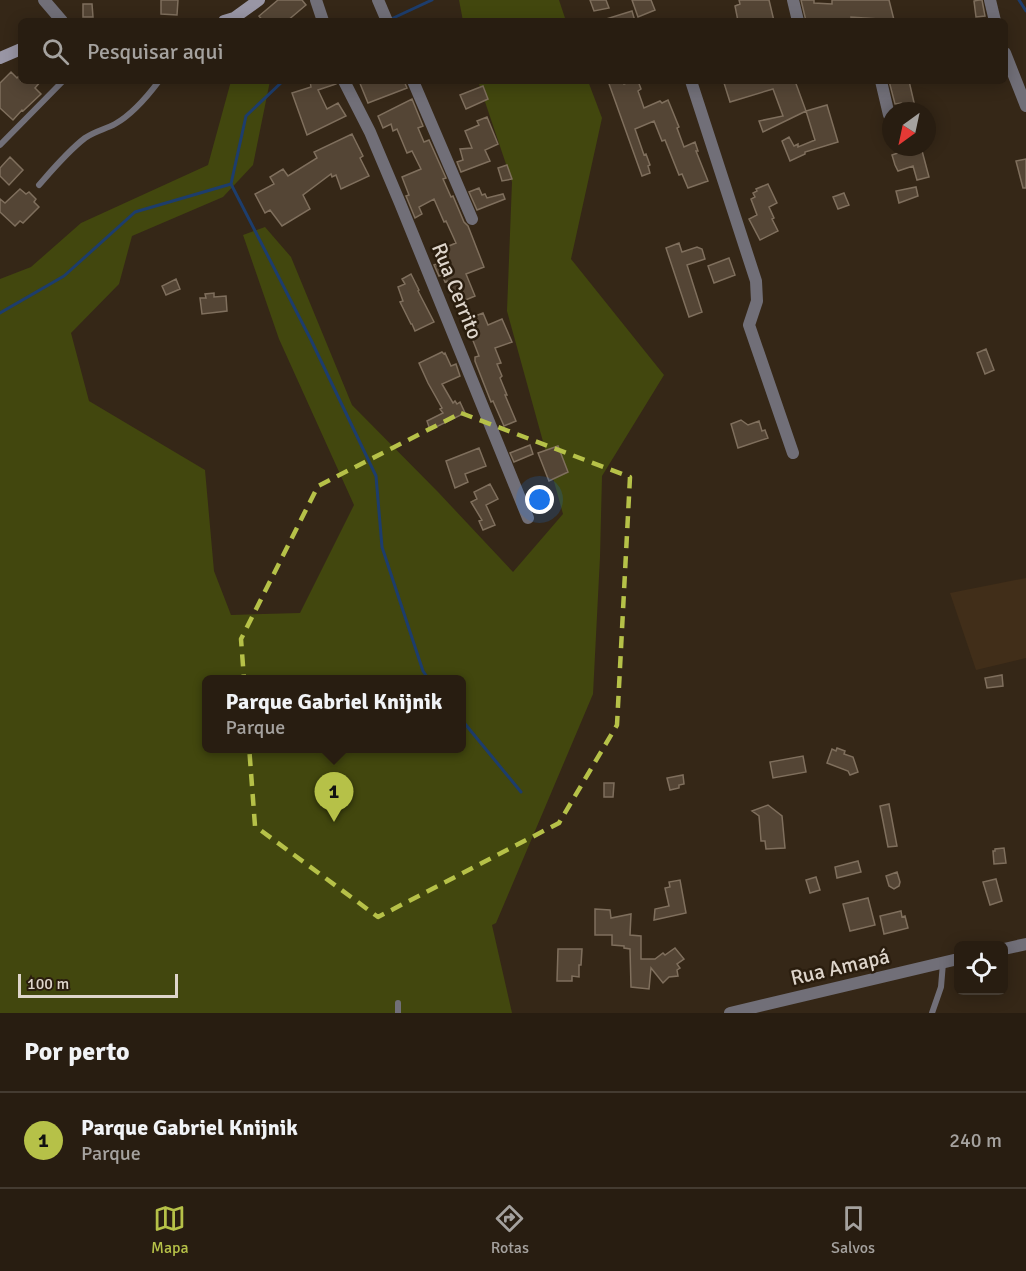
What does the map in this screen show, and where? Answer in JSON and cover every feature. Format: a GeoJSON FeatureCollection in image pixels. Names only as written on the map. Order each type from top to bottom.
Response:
{"type":"FeatureCollection","features":[{"type":"Feature","properties":{"kind":"street"},"geometry":{"type":"LineString","coordinates":[[234,18],[259,0]]}},
{"type":"Feature","properties":{"kind":"street"},"geometry":{"type":"LineString","coordinates":[[316,0],[322,18]]}},
{"type":"Feature","properties":{"kind":"street"},"geometry":{"type":"LineString","coordinates":[[378,0],[386,18]]}},
{"type":"Feature","properties":{"kind":"street"},"geometry":{"type":"LineString","coordinates":[[793,0],[797,18]]}},
{"type":"Feature","properties":{"kind":"street"},"geometry":{"type":"LineString","coordinates":[[990,0],[994,18]]}},
{"type":"Feature","properties":{"kind":"street"},"geometry":{"type":"LineString","coordinates":[[45,1],[60,18]]}},
{"type":"Feature","properties":{"kind":"street"},"geometry":{"type":"LineString","coordinates":[[0,58],[18,50]]}},
{"type":"Feature","properties":{"kind":"street"},"geometry":{"type":"LineString","coordinates":[[1008,60],[1026,106]]}},
{"type":"Feature","properties":{"kind":"street","name":"Rua Cerrito"},"geometry":{"type":"LineString","coordinates":[[346,84],[370,132],[400,203],[528,518]]}},
{"type":"Feature","properties":{"kind":"street"},"geometry":{"type":"LineString","coordinates":[[413,84],[472,219]]}},
{"type":"Feature","properties":{"kind":"street"},"geometry":{"type":"LineString","coordinates":[[691,84],[756,281],[757,301],[749,327],[793,453]]}},
{"type":"Feature","properties":{"kind":"street"},"geometry":{"type":"LineString","coordinates":[[882,84],[886,102]]}},
{"type":"Feature","properties":{"kind":"street"},"geometry":{"type":"LineString","coordinates":[[1008,948],[1026,944]]}},
{"type":"Feature","properties":{"kind":"street","name":"Rua Amapá"},"geometry":{"type":"LineString","coordinates":[[730,1013],[954,960]]}},
{"type":"Feature","properties":{"kind":"lane"},"geometry":{"type":"LineString","coordinates":[[0,145],[60,84]]}},
{"type":"Feature","properties":{"kind":"lane"},"geometry":{"type":"LineString","coordinates":[[39,185],[85,138],[126,116],[157,84]]}},
{"type":"Feature","properties":{"kind":"lane"},"geometry":{"type":"LineString","coordinates":[[932,1013],[941,987],[943,963]]}},
{"type":"Feature","properties":{"kind":"lane"},"geometry":{"type":"LineString","coordinates":[[398,1003],[398,1013]]}},
{"type":"Feature","properties":{"kind":"highlighted area"},"geometry":{"type":"Polygon","coordinates":[[[461,413],[630,477],[617,725],[559,823],[378,917],[255,826],[241,639],[318,486],[461,413]]]}},
{"type":"Feature","properties":{"kind":"shaded area"},"geometry":{"type":"Polygon","coordinates":[[[1026,578],[1026,658],[976,670],[950,593],[1026,578]]]}},
{"type":"Feature","properties":{"kind":"green space"},"geometry":{"type":"Polygon","coordinates":[[[459,0],[559,0],[565,18],[462,18],[459,0]]]}},
{"type":"Feature","properties":{"kind":"green space"},"geometry":{"type":"Polygon","coordinates":[[[230,84],[269,84],[253,165],[223,197],[132,236],[119,284],[71,333],[89,401],[205,470],[214,571],[231,615],[300,613],[354,505],[279,339],[243,235],[265,227],[291,257],[352,405],[513,572],[563,514],[507,311],[512,182],[479,84],[589,84],[602,118],[571,259],[664,375],[602,476],[593,694],[496,923],[492,925],[512,1013],[0,1013],[0,279],[31,267],[81,223],[208,165],[230,84]]]}},
{"type":"Feature","properties":{"kind":"building"},"geometry":{"type":"Polygon","coordinates":[[[161,0],[178,0],[177,15],[161,14],[161,0]]]}},
{"type":"Feature","properties":{"kind":"building"},"geometry":{"type":"Polygon","coordinates":[[[278,0],[302,0],[306,5],[291,18],[261,18],[259,16],[278,0]]]}},
{"type":"Feature","properties":{"kind":"building"},"geometry":{"type":"Polygon","coordinates":[[[590,0],[606,0],[609,8],[594,11],[590,0]]]}},
{"type":"Feature","properties":{"kind":"building"},"geometry":{"type":"Polygon","coordinates":[[[632,0],[651,0],[655,10],[638,17],[632,0]]]}},
{"type":"Feature","properties":{"kind":"building"},"geometry":{"type":"Polygon","coordinates":[[[739,0],[769,0],[773,18],[737,18],[735,6],[740,4],[739,0]]]}},
{"type":"Feature","properties":{"kind":"building"},"geometry":{"type":"Polygon","coordinates":[[[801,0],[832,4],[832,0],[889,0],[894,18],[851,17],[805,18],[801,0]]]}},
{"type":"Feature","properties":{"kind":"building"},"geometry":{"type":"Polygon","coordinates":[[[982,0],[985,16],[976,17],[974,1],[982,0]]]}},
{"type":"Feature","properties":{"kind":"building"},"geometry":{"type":"Polygon","coordinates":[[[83,4],[92,4],[93,17],[83,17],[83,4]]]}},
{"type":"Feature","properties":{"kind":"building"},"geometry":{"type":"Polygon","coordinates":[[[632,11],[634,18],[609,18],[632,11]]]}},
{"type":"Feature","properties":{"kind":"building"},"geometry":{"type":"Polygon","coordinates":[[[11,72],[18,77],[18,84],[38,84],[35,88],[41,94],[13,120],[0,108],[0,83],[11,72]]]}},
{"type":"Feature","properties":{"kind":"building"},"geometry":{"type":"Polygon","coordinates":[[[310,84],[336,84],[318,90],[327,109],[338,103],[346,116],[307,135],[292,93],[311,87],[310,84]]]}},
{"type":"Feature","properties":{"kind":"building"},"geometry":{"type":"Polygon","coordinates":[[[360,84],[405,84],[407,88],[368,103],[360,84]]]}},
{"type":"Feature","properties":{"kind":"building"},"geometry":{"type":"Polygon","coordinates":[[[609,84],[639,84],[641,89],[638,91],[644,108],[668,100],[684,147],[695,142],[698,151],[696,151],[708,181],[688,188],[682,174],[679,175],[665,140],[662,141],[654,121],[635,129],[650,165],[648,166],[650,173],[642,176],[609,84]]]}},
{"type":"Feature","properties":{"kind":"building"},"geometry":{"type":"Polygon","coordinates":[[[724,84],[796,84],[806,111],[763,132],[759,121],[783,116],[773,89],[730,102],[724,84]]]}},
{"type":"Feature","properties":{"kind":"building"},"geometry":{"type":"Polygon","coordinates":[[[890,84],[910,84],[914,102],[894,102],[890,84]]]}},
{"type":"Feature","properties":{"kind":"building"},"geometry":{"type":"Polygon","coordinates":[[[483,86],[488,99],[466,109],[460,95],[483,86]]]}},
{"type":"Feature","properties":{"kind":"building"},"geometry":{"type":"Polygon","coordinates":[[[412,99],[423,126],[418,128],[424,142],[429,140],[446,178],[443,179],[468,226],[484,267],[466,274],[475,296],[456,304],[447,281],[445,282],[442,275],[439,276],[434,265],[439,263],[434,252],[456,243],[434,199],[419,207],[422,214],[415,218],[406,196],[409,195],[402,177],[421,169],[412,151],[407,153],[397,129],[393,131],[391,124],[383,128],[378,116],[412,99]]]}},
{"type":"Feature","properties":{"kind":"building"},"geometry":{"type":"Polygon","coordinates":[[[827,105],[838,142],[805,152],[790,161],[782,141],[789,137],[794,146],[798,144],[798,147],[815,140],[806,111],[827,105]]]}},
{"type":"Feature","properties":{"kind":"building"},"geometry":{"type":"Polygon","coordinates":[[[487,117],[498,144],[485,150],[490,161],[461,172],[457,162],[463,160],[460,149],[472,148],[465,131],[479,125],[477,121],[487,117]]]}},
{"type":"Feature","properties":{"kind":"building"},"geometry":{"type":"Polygon","coordinates":[[[352,134],[363,156],[360,158],[369,176],[341,189],[336,175],[332,177],[331,174],[303,195],[310,209],[282,226],[270,210],[265,213],[255,194],[274,184],[270,177],[283,169],[288,176],[317,158],[314,152],[352,134]]]}},
{"type":"Feature","properties":{"kind":"building"},"geometry":{"type":"Polygon","coordinates":[[[892,156],[923,156],[929,177],[917,180],[913,166],[898,171],[892,156]]]}},
{"type":"Feature","properties":{"kind":"building"},"geometry":{"type":"Polygon","coordinates":[[[10,157],[23,170],[9,185],[0,176],[0,168],[10,157]]]}},
{"type":"Feature","properties":{"kind":"building"},"geometry":{"type":"Polygon","coordinates":[[[1026,159],[1026,188],[1023,188],[1016,161],[1026,159]]]}},
{"type":"Feature","properties":{"kind":"building"},"geometry":{"type":"Polygon","coordinates":[[[507,165],[512,179],[502,181],[498,168],[507,165]]]}},
{"type":"Feature","properties":{"kind":"building"},"geometry":{"type":"Polygon","coordinates":[[[768,184],[777,203],[769,207],[778,231],[760,240],[749,219],[757,215],[751,199],[755,197],[753,193],[757,191],[756,189],[768,184]]]}},
{"type":"Feature","properties":{"kind":"building"},"geometry":{"type":"Polygon","coordinates":[[[916,187],[918,196],[899,203],[896,191],[916,187]]]}},
{"type":"Feature","properties":{"kind":"building"},"geometry":{"type":"Polygon","coordinates":[[[479,188],[482,195],[485,194],[487,198],[503,194],[505,199],[477,210],[469,192],[479,188]]]}},
{"type":"Feature","properties":{"kind":"building"},"geometry":{"type":"Polygon","coordinates":[[[20,189],[26,194],[29,192],[36,199],[34,202],[39,207],[23,223],[20,221],[15,226],[0,212],[0,199],[5,203],[20,189]]]}},
{"type":"Feature","properties":{"kind":"building"},"geometry":{"type":"Polygon","coordinates":[[[844,193],[849,205],[838,209],[833,197],[844,193]]]}},
{"type":"Feature","properties":{"kind":"building"},"geometry":{"type":"Polygon","coordinates":[[[679,243],[682,252],[697,247],[702,249],[705,259],[687,265],[702,312],[689,317],[666,248],[679,243]]]}},
{"type":"Feature","properties":{"kind":"building"},"geometry":{"type":"Polygon","coordinates":[[[729,258],[735,275],[714,283],[708,266],[729,258]]]}},
{"type":"Feature","properties":{"kind":"building"},"geometry":{"type":"Polygon","coordinates":[[[411,274],[434,322],[415,331],[400,302],[403,301],[398,287],[405,284],[402,279],[411,274]]]}},
{"type":"Feature","properties":{"kind":"building"},"geometry":{"type":"Polygon","coordinates":[[[176,279],[180,289],[166,295],[162,286],[176,279]]]}},
{"type":"Feature","properties":{"kind":"building"},"geometry":{"type":"Polygon","coordinates":[[[214,293],[214,297],[226,296],[227,311],[202,314],[200,298],[206,298],[205,294],[214,293]]]}},
{"type":"Feature","properties":{"kind":"building"},"geometry":{"type":"Polygon","coordinates":[[[483,313],[488,325],[502,319],[512,342],[495,348],[501,363],[497,364],[502,376],[500,378],[516,421],[504,426],[493,401],[491,402],[475,361],[475,357],[479,356],[465,320],[483,313]]]}},
{"type":"Feature","properties":{"kind":"building"},"geometry":{"type":"Polygon","coordinates":[[[986,349],[994,370],[985,374],[977,353],[986,349]]]}},
{"type":"Feature","properties":{"kind":"building"},"geometry":{"type":"Polygon","coordinates":[[[442,352],[445,353],[451,366],[456,364],[460,376],[442,384],[453,403],[460,402],[465,413],[430,430],[427,421],[443,413],[419,363],[442,352]]]}},
{"type":"Feature","properties":{"kind":"building"},"geometry":{"type":"Polygon","coordinates":[[[741,420],[748,425],[759,421],[762,431],[765,430],[768,438],[738,448],[731,424],[741,420]]]}},
{"type":"Feature","properties":{"kind":"building"},"geometry":{"type":"Polygon","coordinates":[[[530,445],[533,454],[514,462],[510,453],[530,445]]]}},
{"type":"Feature","properties":{"kind":"building"},"geometry":{"type":"Polygon","coordinates":[[[558,446],[568,472],[549,481],[538,453],[558,446]]]}},
{"type":"Feature","properties":{"kind":"building"},"geometry":{"type":"Polygon","coordinates":[[[479,448],[486,466],[465,474],[468,482],[455,488],[446,461],[479,448]]]}},
{"type":"Feature","properties":{"kind":"building"},"geometry":{"type":"Polygon","coordinates":[[[490,484],[498,499],[486,505],[495,525],[483,530],[479,521],[482,520],[471,502],[477,499],[474,492],[490,484]]]}},
{"type":"Feature","properties":{"kind":"building"},"geometry":{"type":"Polygon","coordinates":[[[1002,675],[1003,686],[987,688],[985,678],[1002,675]]]}},
{"type":"Feature","properties":{"kind":"building"},"geometry":{"type":"Polygon","coordinates":[[[837,748],[853,757],[858,772],[850,775],[848,771],[827,763],[832,749],[836,751],[837,748]]]}},
{"type":"Feature","properties":{"kind":"building"},"geometry":{"type":"Polygon","coordinates":[[[803,756],[806,772],[773,778],[770,762],[803,756]]]}},
{"type":"Feature","properties":{"kind":"building"},"geometry":{"type":"Polygon","coordinates":[[[683,775],[684,784],[670,790],[667,778],[683,775]]]}},
{"type":"Feature","properties":{"kind":"building"},"geometry":{"type":"Polygon","coordinates":[[[604,783],[614,783],[613,797],[604,797],[604,783]]]}},
{"type":"Feature","properties":{"kind":"building"},"geometry":{"type":"Polygon","coordinates":[[[889,804],[897,846],[888,847],[880,806],[889,804]]]}},
{"type":"Feature","properties":{"kind":"building"},"geometry":{"type":"Polygon","coordinates":[[[768,805],[782,816],[785,848],[766,849],[765,841],[761,841],[759,816],[752,811],[768,805]]]}},
{"type":"Feature","properties":{"kind":"building"},"geometry":{"type":"Polygon","coordinates":[[[1004,848],[1006,863],[994,864],[993,851],[1004,848]]]}},
{"type":"Feature","properties":{"kind":"building"},"geometry":{"type":"Polygon","coordinates":[[[858,861],[861,872],[837,878],[835,867],[858,861]]]}},
{"type":"Feature","properties":{"kind":"building"},"geometry":{"type":"Polygon","coordinates":[[[897,872],[900,882],[899,886],[894,889],[889,886],[886,876],[897,872]]]}},
{"type":"Feature","properties":{"kind":"building"},"geometry":{"type":"Polygon","coordinates":[[[816,877],[820,890],[810,893],[806,880],[816,877]]]}},
{"type":"Feature","properties":{"kind":"building"},"geometry":{"type":"Polygon","coordinates":[[[996,879],[1002,901],[990,905],[983,882],[996,879]]]}},
{"type":"Feature","properties":{"kind":"building"},"geometry":{"type":"Polygon","coordinates":[[[680,880],[686,913],[654,920],[655,909],[669,906],[665,888],[670,887],[669,882],[680,880]]]}},
{"type":"Feature","properties":{"kind":"building"},"geometry":{"type":"Polygon","coordinates":[[[868,898],[875,925],[850,931],[843,904],[868,898]]]}},
{"type":"Feature","properties":{"kind":"building"},"geometry":{"type":"Polygon","coordinates":[[[595,909],[610,910],[611,918],[631,914],[630,935],[641,936],[641,959],[655,959],[675,948],[684,959],[677,964],[680,968],[677,970],[678,976],[669,977],[663,983],[651,968],[649,989],[631,987],[630,949],[612,945],[612,935],[595,935],[595,909]]]}},
{"type":"Feature","properties":{"kind":"building"},"geometry":{"type":"Polygon","coordinates":[[[901,911],[908,928],[884,934],[880,916],[901,911]]]}},
{"type":"Feature","properties":{"kind":"building"},"geometry":{"type":"Polygon","coordinates":[[[558,949],[582,949],[579,977],[572,976],[572,981],[557,981],[558,949]]]}},
{"type":"Feature","properties":{"kind":"waterway"},"geometry":{"type":"LineString","coordinates":[[393,18],[432,0]]}},
{"type":"Feature","properties":{"kind":"waterway"},"geometry":{"type":"LineString","coordinates":[[1019,0],[1026,11]]}},
{"type":"Feature","properties":{"kind":"waterway"},"geometry":{"type":"LineString","coordinates":[[0,313],[64,276],[135,212],[231,184],[246,116],[280,84]]}},
{"type":"Feature","properties":{"kind":"waterway"},"geometry":{"type":"LineString","coordinates":[[231,184],[311,340],[376,476],[382,547],[426,675]]}},
{"type":"Feature","properties":{"kind":"waterway"},"geometry":{"type":"LineString","coordinates":[[466,725],[521,792]]}},
{"type":"Feature","properties":{"kind":"place","name":"Parque Gabriel Knijnik"},"geometry":{"type":"Point","coordinates":[334,822]}}]}
